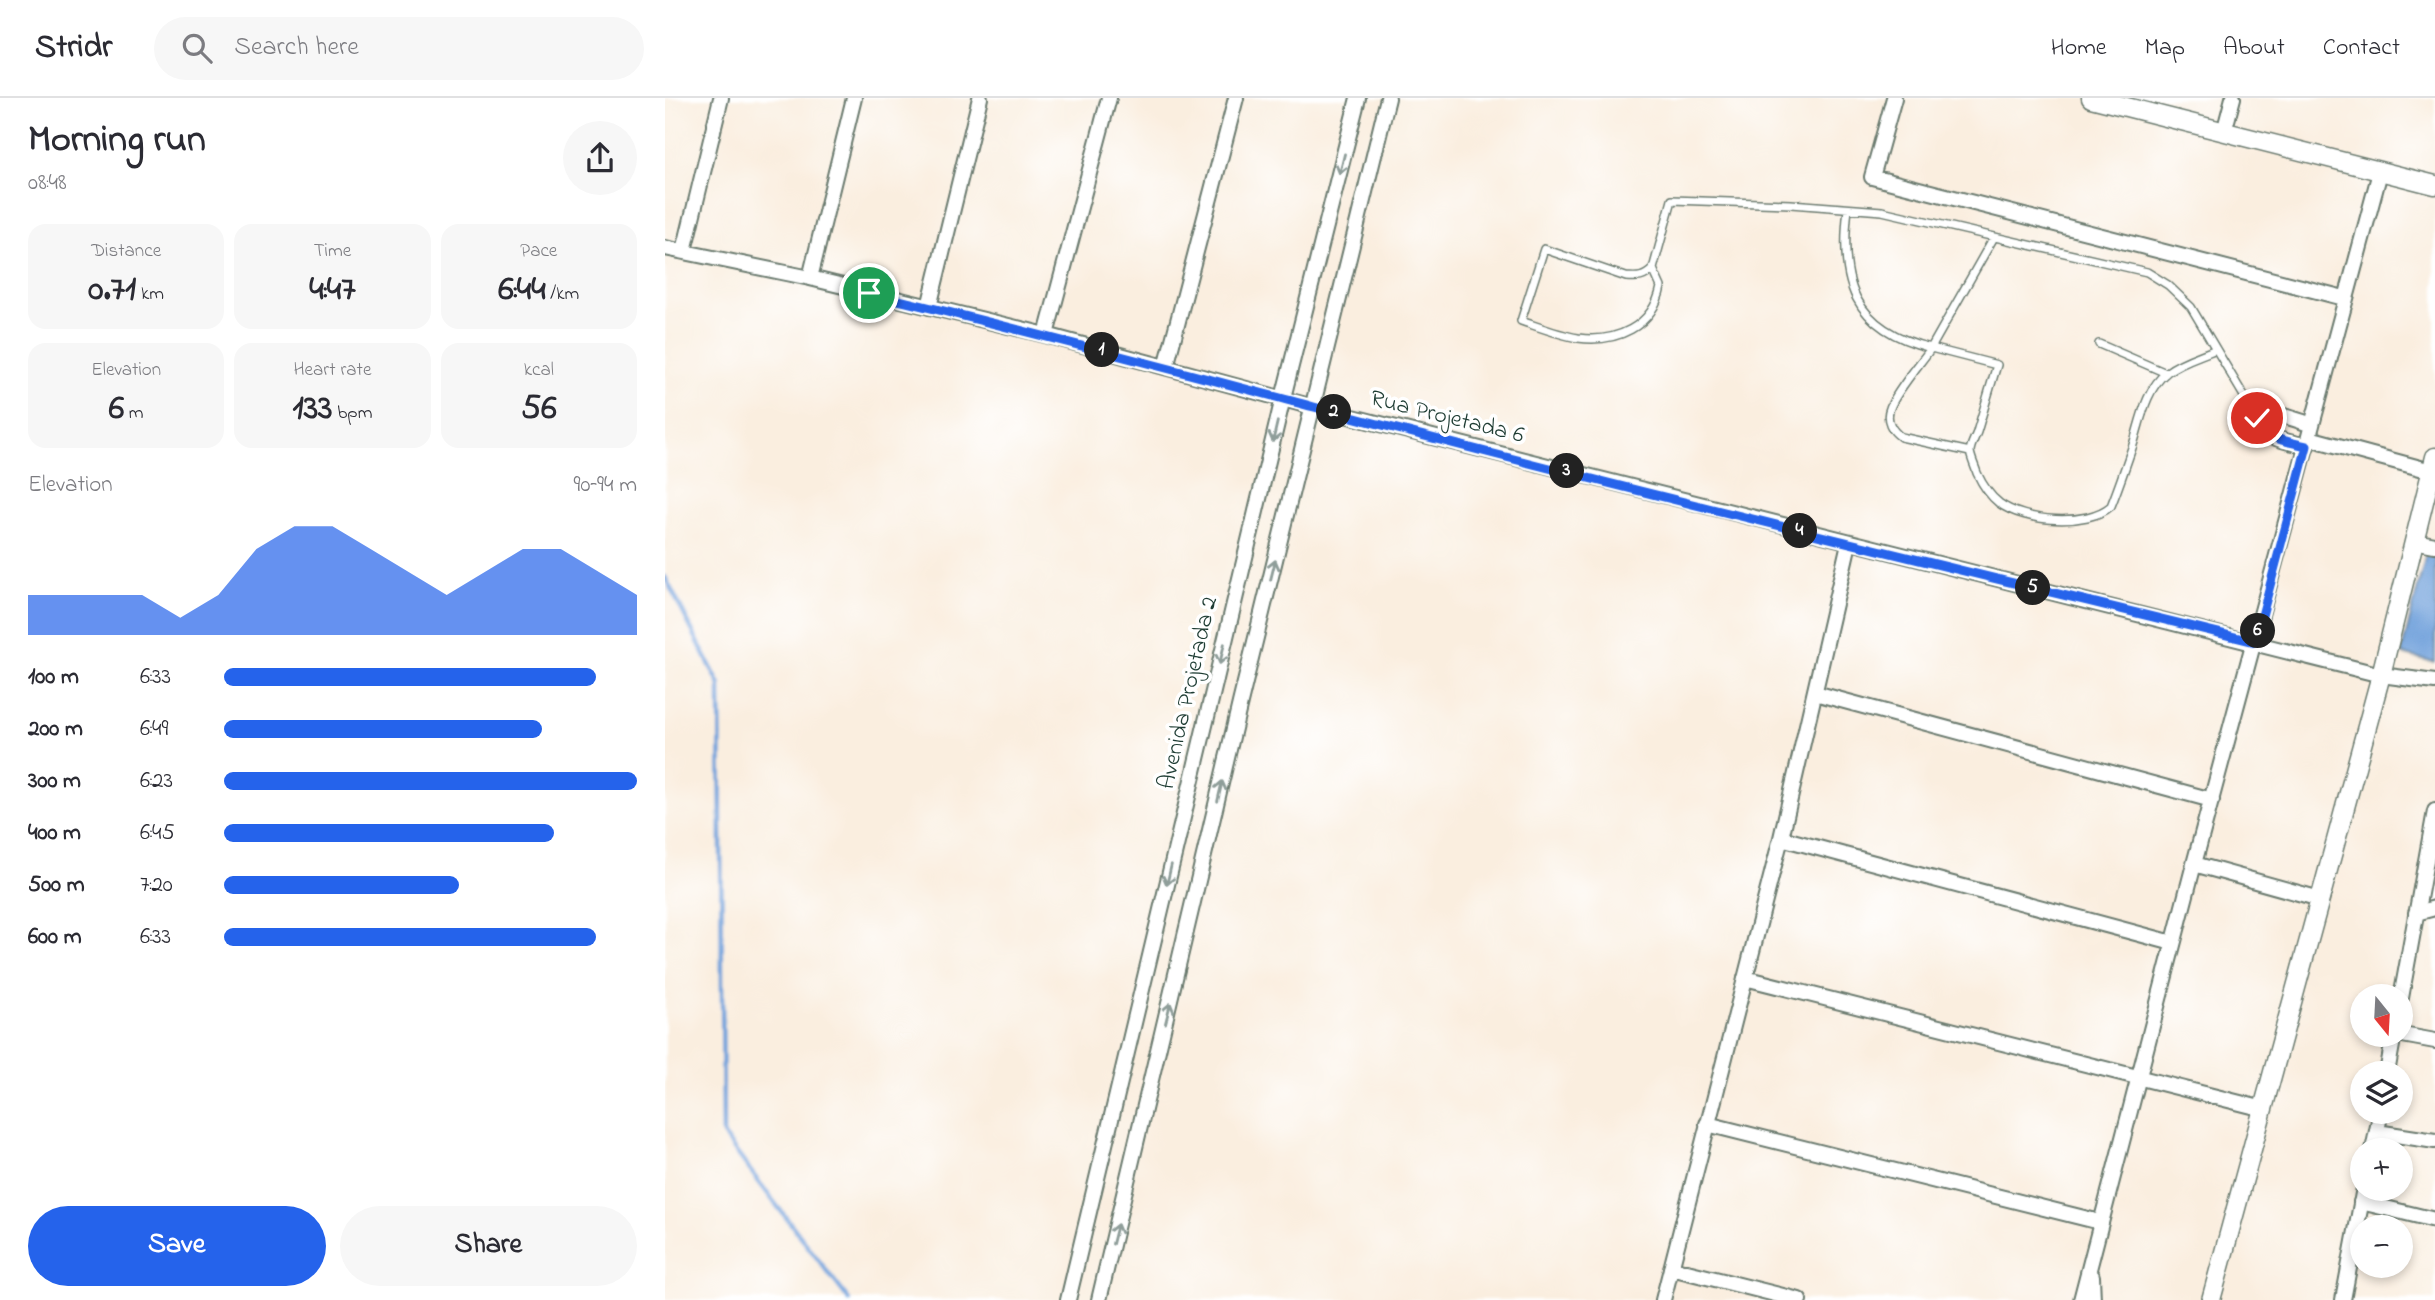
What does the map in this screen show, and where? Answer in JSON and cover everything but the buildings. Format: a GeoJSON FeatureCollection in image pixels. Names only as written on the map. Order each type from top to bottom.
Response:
{"type":"FeatureCollection","features":[{"type":"Feature","properties":{"kind":"street"},"geometry":{"type":"LineString","coordinates":[[684,251],[721,98]]}},
{"type":"Feature","properties":{"kind":"street"},"geometry":{"type":"LineString","coordinates":[[810,278],[854,98]]}},
{"type":"Feature","properties":{"kind":"street"},"geometry":{"type":"LineString","coordinates":[[929,307],[980,98]]}},
{"type":"Feature","properties":{"kind":"street"},"geometry":{"type":"LineString","coordinates":[[1046,335],[1109,98]]}},
{"type":"Feature","properties":{"kind":"street"},"geometry":{"type":"LineString","coordinates":[[1166,367],[1236,98]]}},
{"type":"Feature","properties":{"kind":"street","name":"Avenida Projetada 2"},"geometry":{"type":"LineString","coordinates":[[1068,1300],[1283,398],[1358,98]]}},
{"type":"Feature","properties":{"kind":"street"},"geometry":{"type":"LineString","coordinates":[[1099,1300],[1388,98]]}},
{"type":"Feature","properties":{"kind":"street"},"geometry":{"type":"LineString","coordinates":[[1894,98],[1872,177],[2344,298]]}},
{"type":"Feature","properties":{"kind":"street"},"geometry":{"type":"LineString","coordinates":[[2091,98],[2435,184]]}},
{"type":"Feature","properties":{"kind":"street"},"geometry":{"type":"LineString","coordinates":[[2224,132],[2233,98]]}},
{"type":"Feature","properties":{"kind":"street"},"geometry":{"type":"LineString","coordinates":[[2081,1300],[2173,943],[2380,172]]}},
{"type":"Feature","properties":{"kind":"street","name":"Rua Projetada 6"},"geometry":{"type":"LineString","coordinates":[[665,248],[810,278],[1046,335],[1313,407],[1849,543],[2381,675],[2435,682]]}},
{"type":"Feature","properties":{"kind":"street"},"geometry":{"type":"LineString","coordinates":[[2211,1300],[2381,675],[2434,467],[2309,436],[2267,434],[2260,427],[2257,418],[2266,414],[2282,415],[2309,436]]}},
{"type":"Feature","properties":{"kind":"street"},"geometry":{"type":"LineString","coordinates":[[2414,541],[2435,545]]}},
{"type":"Feature","properties":{"kind":"street"},"geometry":{"type":"LineString","coordinates":[[1663,1300],[1781,838],[1849,543]]}},
{"type":"Feature","properties":{"kind":"street"},"geometry":{"type":"LineString","coordinates":[[1815,693],[2212,800]]}},
{"type":"Feature","properties":{"kind":"street"},"geometry":{"type":"LineString","coordinates":[[2403,984],[2435,811]]}},
{"type":"Feature","properties":{"kind":"street"},"geometry":{"type":"LineString","coordinates":[[1781,838],[2173,943]]}},
{"type":"Feature","properties":{"kind":"street"},"geometry":{"type":"LineString","coordinates":[[2194,864],[2320,900]]}},
{"type":"Feature","properties":{"kind":"street"},"geometry":{"type":"LineString","coordinates":[[2416,913],[2435,908]]}},
{"type":"Feature","properties":{"kind":"street"},"geometry":{"type":"LineString","coordinates":[[1745,978],[2264,1109]]}},
{"type":"Feature","properties":{"kind":"street"},"geometry":{"type":"LineString","coordinates":[[2413,1037],[2435,1041]]}},
{"type":"Feature","properties":{"kind":"street"},"geometry":{"type":"LineString","coordinates":[[1707,1124],[2100,1222]]}},
{"type":"Feature","properties":{"kind":"street"},"geometry":{"type":"LineString","coordinates":[[2376,1138],[2379,1124]]}},
{"type":"Feature","properties":{"kind":"street"},"geometry":{"type":"LineString","coordinates":[[2377,1132],[2435,1141]]}},
{"type":"Feature","properties":{"kind":"street"},"geometry":{"type":"LineString","coordinates":[[2343,1300],[2362,1201]]}},
{"type":"Feature","properties":{"kind":"street"},"geometry":{"type":"LineString","coordinates":[[2380,1201],[2435,1220]]}},
{"type":"Feature","properties":{"kind":"street"},"geometry":{"type":"LineString","coordinates":[[2092,1253],[2093,1300]]}},
{"type":"Feature","properties":{"kind":"street"},"geometry":{"type":"LineString","coordinates":[[1671,1268],[1799,1300]]}},
{"type":"Feature","properties":{"kind":"lane"},"geometry":{"type":"LineString","coordinates":[[1653,269],[1639,278],[1626,277],[1545,249],[1521,321],[1579,338],[1627,332],[1641,324],[1657,299],[1661,287],[1653,269],[1672,200],[1882,211],[2147,272],[2182,296],[2196,313],[2257,418]]}},
{"type":"Feature","properties":{"kind":"lane"},"geometry":{"type":"LineString","coordinates":[[1848,209],[1844,241],[1852,293],[1864,313],[1889,332],[1914,344],[1997,365],[1971,452],[1983,486],[1998,502],[2014,512],[2042,518],[2082,518],[2098,515],[2111,506],[2146,403],[2166,373],[2216,349]]}},
{"type":"Feature","properties":{"kind":"lane"},"geometry":{"type":"LineString","coordinates":[[1971,452],[1901,437],[1893,432],[1890,424],[1890,407],[1931,348],[1994,237]]}},
{"type":"Feature","properties":{"kind":"lane"},"geometry":{"type":"LineString","coordinates":[[2099,344],[2166,373]]}},
{"type":"Feature","properties":{"kind":"water"},"geometry":{"type":"Polygon","coordinates":[[[2427,551],[2435,552],[2435,662],[2401,654],[2427,551]]]}},
{"type":"Feature","properties":{"kind":"waterway"},"geometry":{"type":"LineString","coordinates":[[665,577],[720,685],[723,1135],[849,1300]]}},
{"type":"Feature","properties":{"kind":"route"},"geometry":{"type":"LineString","coordinates":[[869,293],[1046,335],[1313,407],[1849,543],[2255,642],[2307,446],[2267,434],[2260,427],[2257,418]]}}]}
